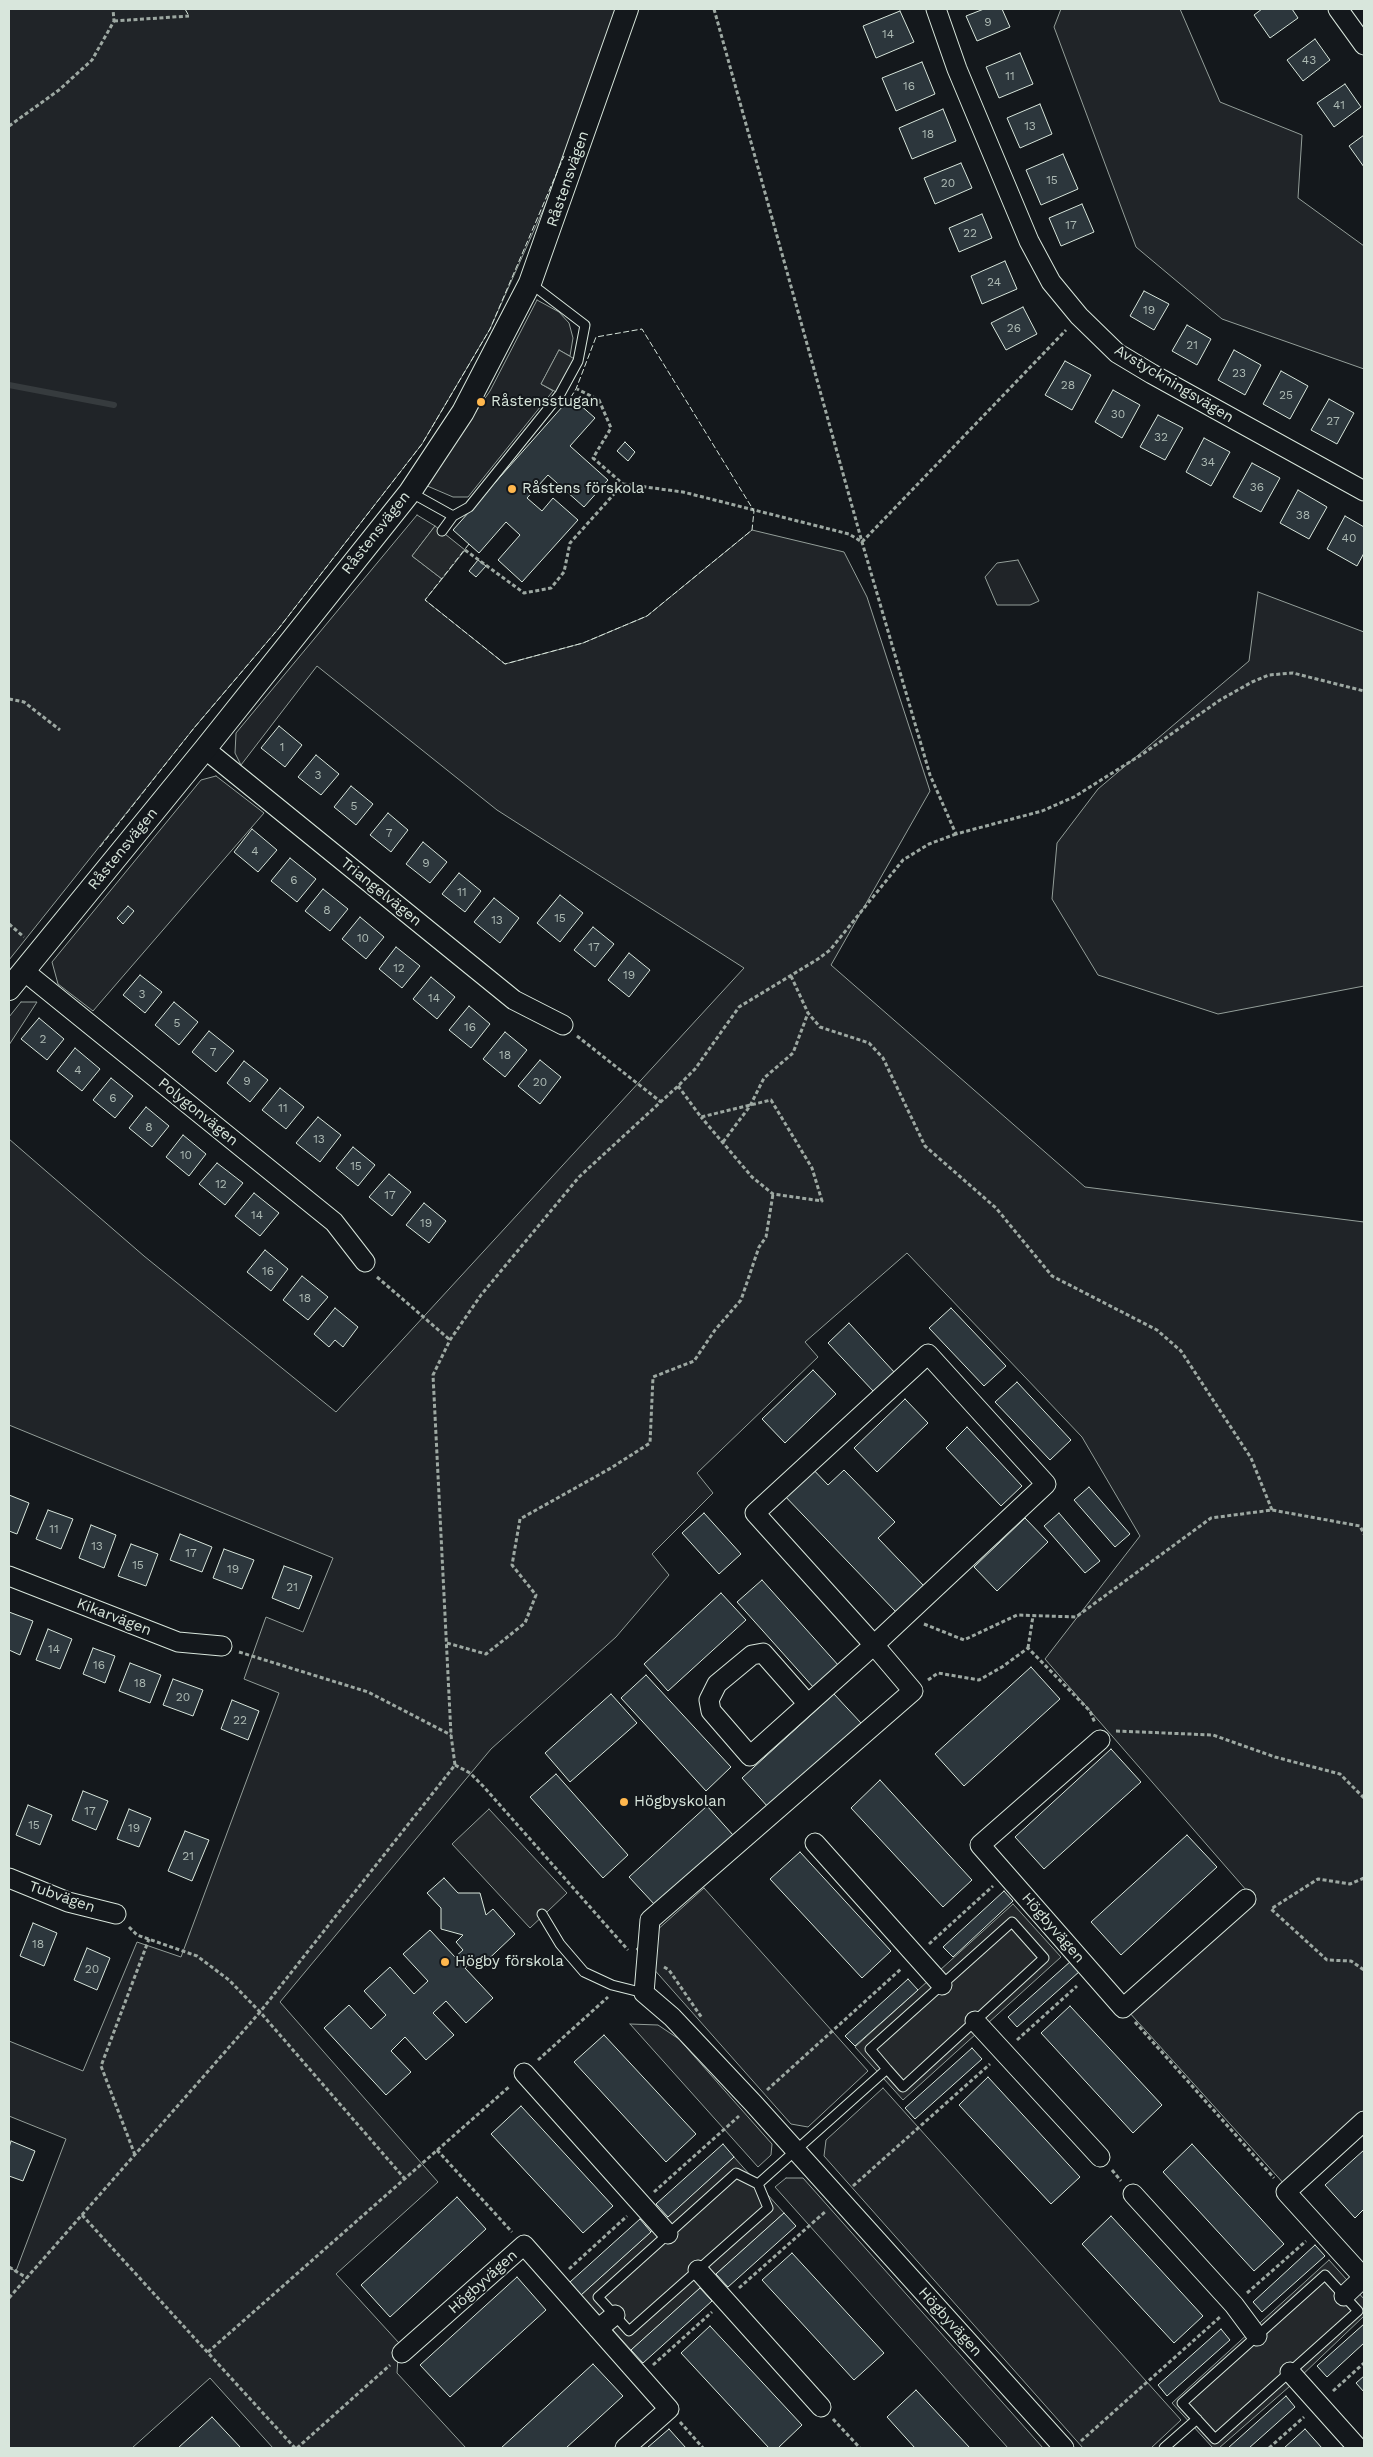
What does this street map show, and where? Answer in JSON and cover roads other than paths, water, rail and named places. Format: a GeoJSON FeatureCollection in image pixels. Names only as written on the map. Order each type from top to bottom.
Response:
{"type":"FeatureCollection","features":[{"type":"Feature","properties":{"kind":"street","name":"Råstensvägen"},"geometry":{"type":"LineString","coordinates":[[9,989],[205,749],[410,492],[462,412],[530,283],[627,9]]}},
{"type":"Feature","properties":{"kind":"street","name":"Avstyckningsvägen"},"geometry":{"type":"LineString","coordinates":[[936,9],[958,69],[1029,241],[1051,282],[1079,316],[1117,353],[1364,491]]}},
{"type":"Feature","properties":{"kind":"street"},"geometry":{"type":"LineString","coordinates":[[1338,9],[1364,45]]}},
{"type":"Feature","properties":{"kind":"street","name":"Triangelvägen"},"geometry":{"type":"LineString","coordinates":[[205,749],[514,1000],[563,1025]]}},
{"type":"Feature","properties":{"kind":"street","name":"Polygonvägen"},"geometry":{"type":"LineString","coordinates":[[24,971],[334,1222],[365,1262]]}},
{"type":"Feature","properties":{"kind":"street"},"geometry":{"type":"LineString","coordinates":[[644,1993],[650,1920],[913,1691],[874,1645],[755,1513],[928,1354],[1046,1484],[874,1645],[750,1756],[711,1711],[709,1700],[716,1684],[752,1655],[763,1653],[808,1704]]}},
{"type":"Feature","properties":{"kind":"street","name":"Kikarvägen"},"geometry":{"type":"LineString","coordinates":[[9,1576],[178,1642],[222,1646]]}},
{"type":"Feature","properties":{"kind":"street","name":"Högbyvägen"},"geometry":{"type":"LineString","coordinates":[[1100,1740],[980,1846],[1123,2008],[1246,1899]]}},
{"type":"Feature","properties":{"kind":"street"},"geometry":{"type":"LineString","coordinates":[[815,1843],[942,1985]]}},
{"type":"Feature","properties":{"kind":"street","name":"Tubvägen"},"geometry":{"type":"LineString","coordinates":[[9,1878],[68,1902],[116,1914]]}},
{"type":"Feature","properties":{"kind":"street","name":"Högbyvägen"},"geometry":{"type":"LineString","coordinates":[[644,1993],[672,2017],[753,2103],[839,2199],[1071,2446]]}},
{"type":"Feature","properties":{"kind":"street"},"geometry":{"type":"LineString","coordinates":[[975,2021],[1100,2157]]}},
{"type":"Feature","properties":{"kind":"street"},"geometry":{"type":"LineString","coordinates":[[524,2073],[668,2234]]}},
{"type":"Feature","properties":{"kind":"street"},"geometry":{"type":"LineString","coordinates":[[1344,2296],[1364,2278],[1286,2192],[1364,2121]]}},
{"type":"Feature","properties":{"kind":"street"},"geometry":{"type":"LineString","coordinates":[[1133,2194],[1234,2305],[1257,2336]]}},
{"type":"Feature","properties":{"kind":"street","name":"Högbyvägen"},"geometry":{"type":"LineString","coordinates":[[402,2353],[524,2245],[669,2409],[625,2448]]}},
{"type":"Feature","properties":{"kind":"street"},"geometry":{"type":"LineString","coordinates":[[698,2270],[821,2407]]}},
{"type":"Feature","properties":{"kind":"street"},"geometry":{"type":"LineString","coordinates":[[598,2330],[615,2316]]}},
{"type":"Feature","properties":{"kind":"street"},"geometry":{"type":"LineString","coordinates":[[1290,2372],[1358,2448]]}},
{"type":"Feature","properties":{"kind":"lane"},"geometry":{"type":"LineString","coordinates":[[442,531],[453,516],[469,508],[560,394],[578,360],[585,325],[530,283]]}},
{"type":"Feature","properties":{"kind":"lane"},"geometry":{"type":"LineString","coordinates":[[410,492],[453,516]]}},
{"type":"Feature","properties":{"kind":"lane"},"geometry":{"type":"LineString","coordinates":[[542,1914],[560,1944],[584,1972],[612,1985],[644,1993]]}},
{"type":"Feature","properties":{"kind":"lane","name":"Högbyvägen"},"geometry":{"type":"LineString","coordinates":[[1012,1922],[1044,1958],[903,2087],[870,2049],[942,1985],[1012,1922]]}},
{"type":"Feature","properties":{"kind":"lane"},"geometry":{"type":"LineString","coordinates":[[758,2184],[887,2070]]}},
{"type":"Feature","properties":{"kind":"lane"},"geometry":{"type":"LineString","coordinates":[[736,2173],[758,2184],[768,2208],[629,2331],[598,2297],[736,2173]]}},
{"type":"Feature","properties":{"kind":"lane"},"geometry":{"type":"LineString","coordinates":[[1325,2275],[1358,2311],[1214,2439],[1182,2403],[1257,2336],[1325,2275]]}},
{"type":"Feature","properties":{"kind":"lane"},"geometry":{"type":"LineString","coordinates":[[1164,2448],[1197,2419]]}},
{"type":"Feature","properties":{"kind":"waterway"},"geometry":{"type":"LineString","coordinates":[[9,385],[114,405]]}},
{"type":"Feature","properties":{"kind":"place","name":"Råstensstugan"},"geometry":{"type":"Point","coordinates":[481,402]}},
{"type":"Feature","properties":{"kind":"place","name":"Råstens förskola"},"geometry":{"type":"Point","coordinates":[512,489]}},
{"type":"Feature","properties":{"kind":"place","name":"Högbyskolan"},"geometry":{"type":"Point","coordinates":[624,1802]}},
{"type":"Feature","properties":{"kind":"place","name":"Högby förskola"},"geometry":{"type":"Point","coordinates":[445,1962]}}]}
